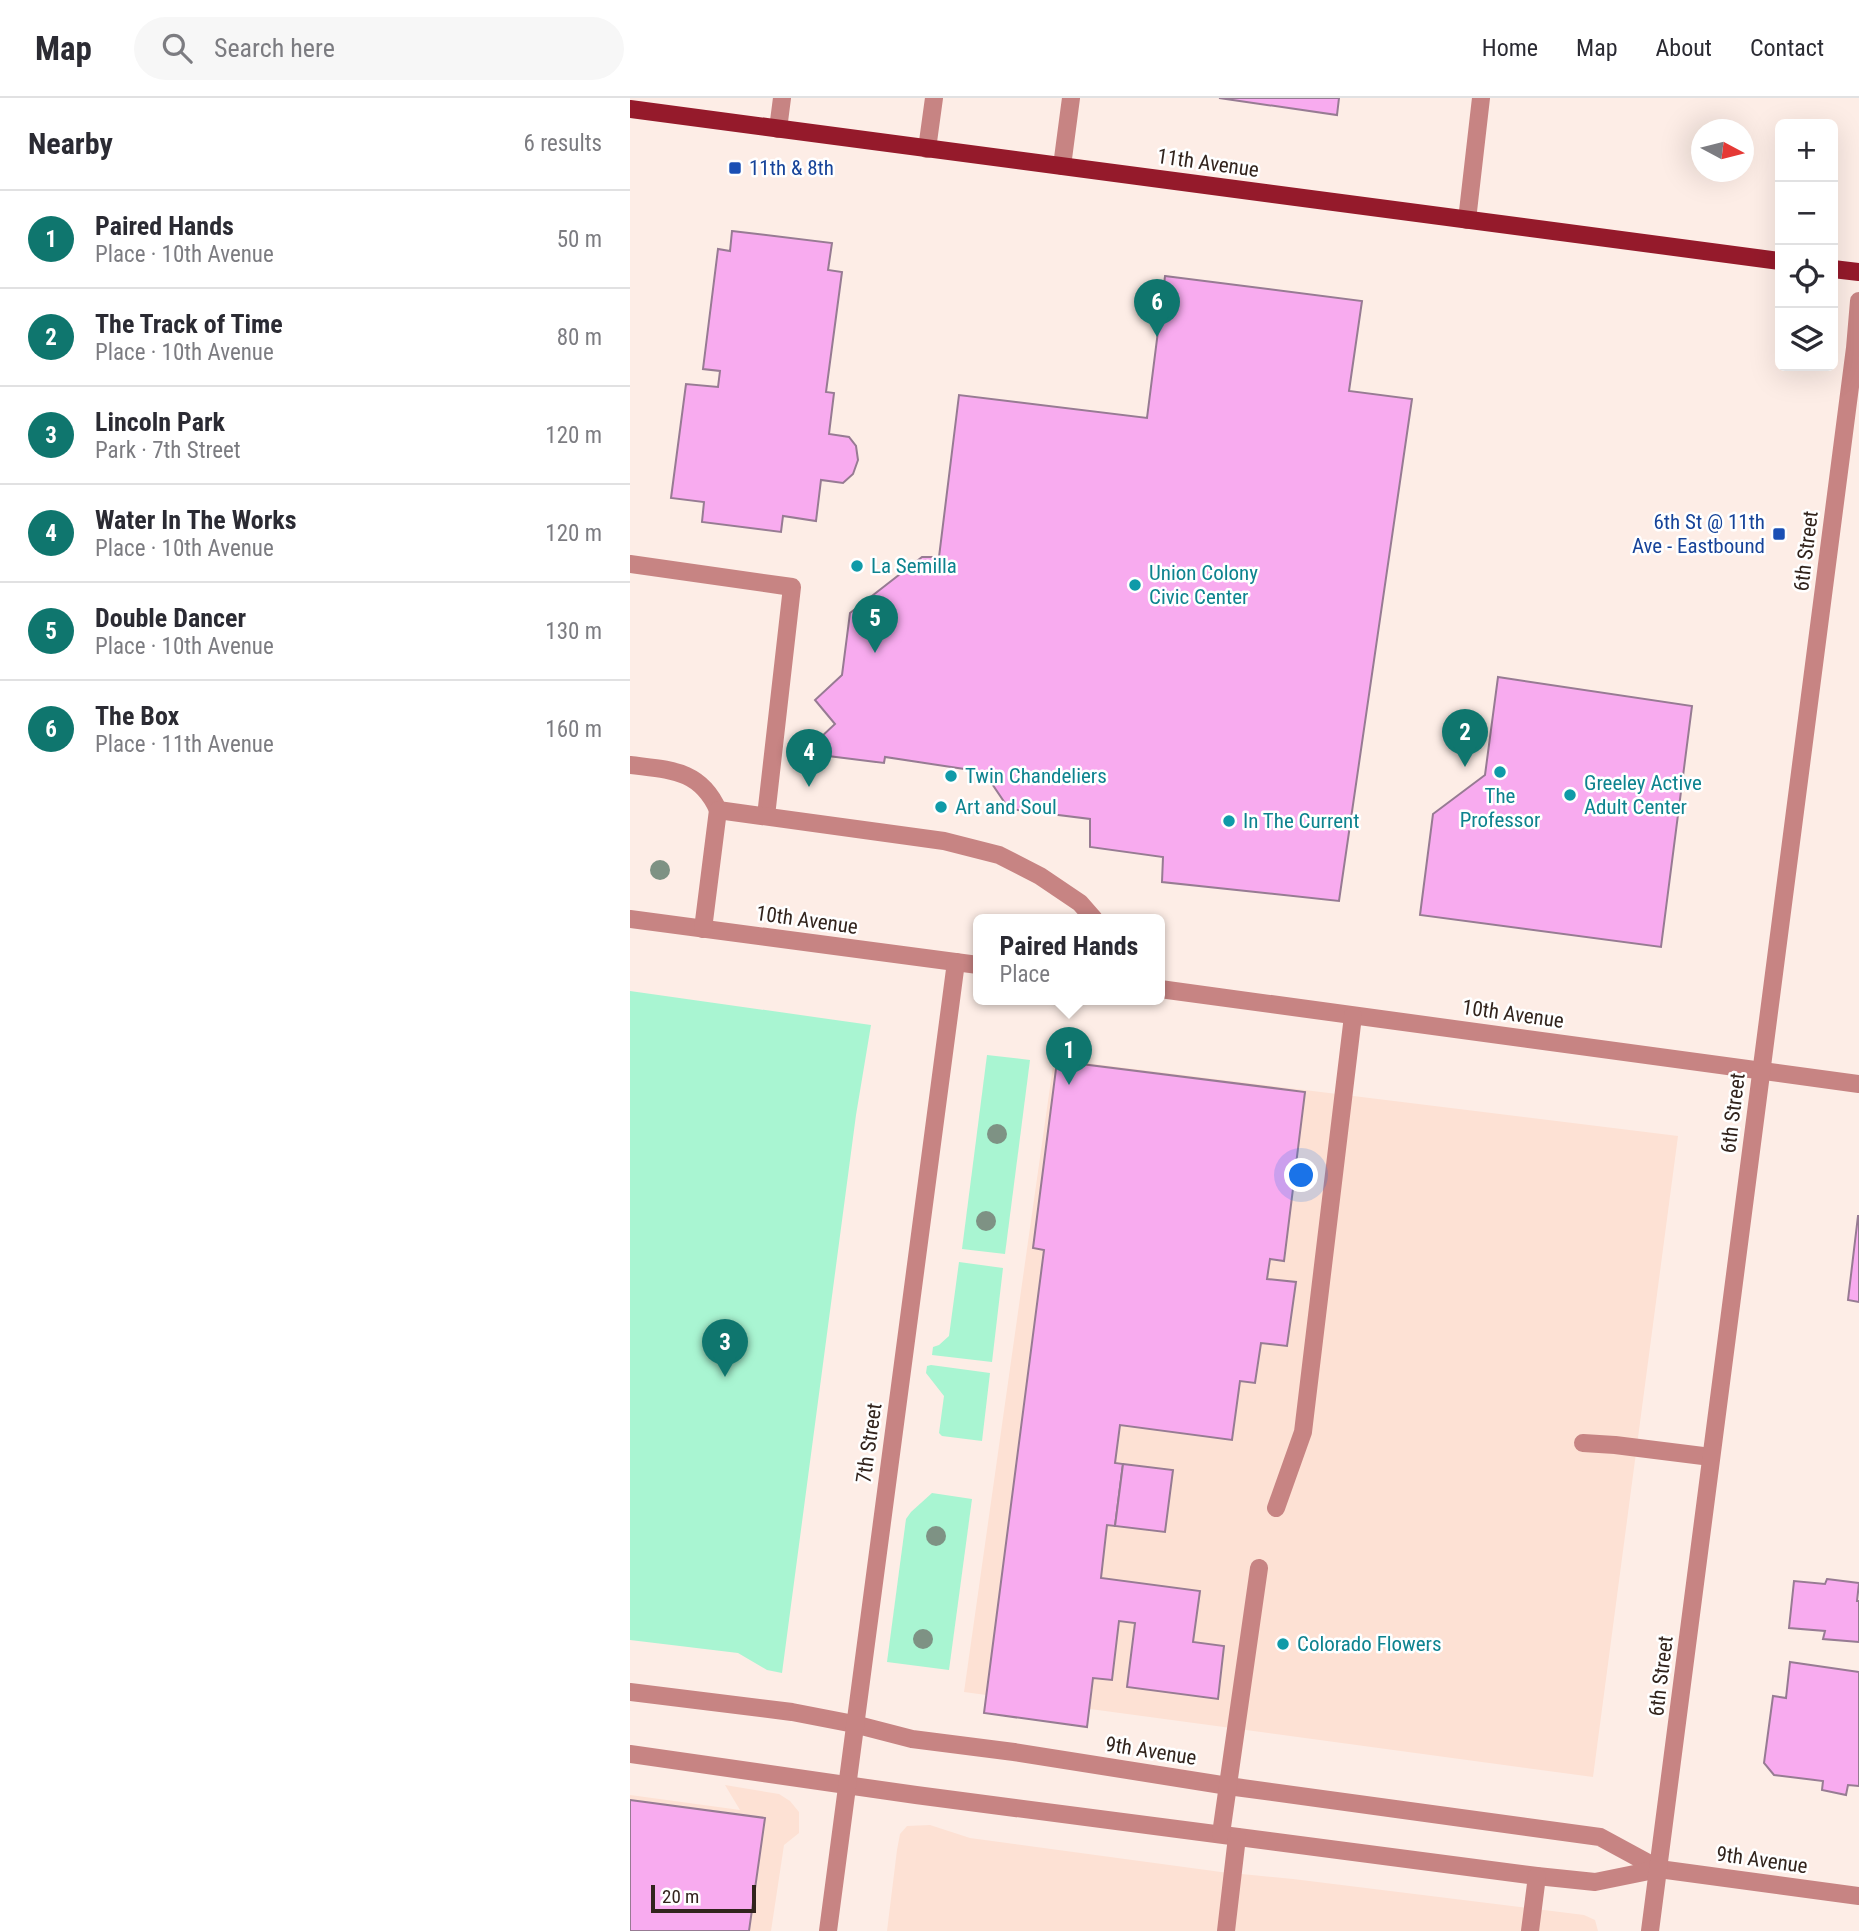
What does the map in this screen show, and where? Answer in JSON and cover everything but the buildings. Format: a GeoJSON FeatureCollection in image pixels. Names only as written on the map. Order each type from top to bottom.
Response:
{"type":"FeatureCollection","features":[{"type":"Feature","properties":{"kind":"main road","name":"11th Avenue"},"geometry":{"type":"LineString","coordinates":[[630,110],[1775,260]]}},
{"type":"Feature","properties":{"kind":"main road"},"geometry":{"type":"LineString","coordinates":[[1838,270],[1859,272]]}},
{"type":"Feature","properties":{"kind":"street"},"geometry":{"type":"LineString","coordinates":[[778,129],[782,98]]}},
{"type":"Feature","properties":{"kind":"street"},"geometry":{"type":"LineString","coordinates":[[927,149],[934,98]]}},
{"type":"Feature","properties":{"kind":"street"},"geometry":{"type":"LineString","coordinates":[[1062,166],[1071,98]]}},
{"type":"Feature","properties":{"kind":"street"},"geometry":{"type":"LineString","coordinates":[[1467,220],[1481,98]]}},
{"type":"Feature","properties":{"kind":"street","name":"6th Street"},"geometry":{"type":"LineString","coordinates":[[1650,1931],[1859,301]]}},
{"type":"Feature","properties":{"kind":"street"},"geometry":{"type":"LineString","coordinates":[[630,565],[792,587],[766,816]]}},
{"type":"Feature","properties":{"kind":"street"},"geometry":{"type":"LineString","coordinates":[[630,765],[670,770],[686,775],[712,796],[718,810],[703,929]]}},
{"type":"Feature","properties":{"kind":"street"},"geometry":{"type":"LineString","coordinates":[[718,810],[944,841],[999,855],[1040,876],[1080,903],[1090,914]]}},
{"type":"Feature","properties":{"kind":"street","name":"10th Avenue"},"geometry":{"type":"LineString","coordinates":[[630,919],[973,964]]}},
{"type":"Feature","properties":{"kind":"street","name":"7th Street"},"geometry":{"type":"LineString","coordinates":[[828,1931],[956,962]]}},
{"type":"Feature","properties":{"kind":"street","name":"10th Avenue"},"geometry":{"type":"LineString","coordinates":[[1165,990],[1859,1084]]}},
{"type":"Feature","properties":{"kind":"street"},"geometry":{"type":"LineString","coordinates":[[1276,1508],[1303,1433],[1353,1016]]}},
{"type":"Feature","properties":{"kind":"street"},"geometry":{"type":"LineString","coordinates":[[1583,1443],[1711,1457]]}},
{"type":"Feature","properties":{"kind":"street"},"geometry":{"type":"LineString","coordinates":[[1226,1931],[1229,1835],[1227,1786],[1259,1568]]}},
{"type":"Feature","properties":{"kind":"street","name":"9th Avenue"},"geometry":{"type":"LineString","coordinates":[[630,1692],[792,1712],[912,1739],[1014,1752],[1227,1786],[1600,1837],[1658,1869]]}},
{"type":"Feature","properties":{"kind":"street","name":"9th Avenue"},"geometry":{"type":"LineString","coordinates":[[630,1754],[1537,1876],[1595,1882],[1658,1869],[1859,1896]]}},
{"type":"Feature","properties":{"kind":"street"},"geometry":{"type":"LineString","coordinates":[[1530,1931],[1537,1876]]}},
{"type":"Feature","properties":{"kind":"shaded area"},"geometry":{"type":"Polygon","coordinates":[[[1054,1059],[1678,1136],[1593,1777],[964,1692],[1054,1059]]]}},
{"type":"Feature","properties":{"kind":"shaded area"},"geometry":{"type":"Polygon","coordinates":[[[725,1785],[779,1794],[790,1801],[799,1812],[799,1833],[784,1845],[771,1931],[630,1931],[630,1795],[740,1810],[725,1785]]]}},
{"type":"Feature","properties":{"kind":"shaded area"},"geometry":{"type":"Polygon","coordinates":[[[930,1825],[970,1838],[1221,1872],[1584,1915],[1595,1920],[1598,1931],[887,1931],[900,1834],[907,1826],[930,1825]]]}},
{"type":"Feature","properties":{"kind":"green space"},"geometry":{"type":"Polygon","coordinates":[[[630,991],[871,1025],[856,1115],[782,1673],[767,1670],[738,1653],[630,1640],[630,991]]]}},
{"type":"Feature","properties":{"kind":"green space"},"geometry":{"type":"Polygon","coordinates":[[[987,1055],[1030,1060],[1005,1254],[962,1249],[987,1055]]]}},
{"type":"Feature","properties":{"kind":"green space"},"geometry":{"type":"Polygon","coordinates":[[[959,1262],[1003,1268],[992,1362],[932,1355],[933,1347],[949,1336],[959,1262]]]}},
{"type":"Feature","properties":{"kind":"green space"},"geometry":{"type":"Polygon","coordinates":[[[927,1366],[990,1373],[982,1441],[942,1436],[939,1433],[944,1396],[926,1373],[927,1366]]]}},
{"type":"Feature","properties":{"kind":"green space"},"geometry":{"type":"Polygon","coordinates":[[[932,1493],[972,1499],[949,1670],[887,1662],[906,1519],[932,1493]]]}},
{"type":"Feature","properties":{"kind":"place","name":"11th & 8th"},"geometry":{"type":"Point","coordinates":[735,168]}},
{"type":"Feature","properties":{"kind":"place","name":"The Box"},"geometry":{"type":"Point","coordinates":[1157,337]}},
{"type":"Feature","properties":{"kind":"place","name":"6th St @ 11th Ave - Eastbound"},"geometry":{"type":"Point","coordinates":[1779,534]}},
{"type":"Feature","properties":{"kind":"place","name":"La Semilla"},"geometry":{"type":"Point","coordinates":[857,566]}},
{"type":"Feature","properties":{"kind":"place","name":"Union Colony Civic Center"},"geometry":{"type":"Point","coordinates":[1135,585]}},
{"type":"Feature","properties":{"kind":"place","name":"Double Dancer"},"geometry":{"type":"Point","coordinates":[875,653]}},
{"type":"Feature","properties":{"kind":"place","name":"The Track of Time"},"geometry":{"type":"Point","coordinates":[1465,767]}},
{"type":"Feature","properties":{"kind":"place","name":"The Professor"},"geometry":{"type":"Point","coordinates":[1500,772]}},
{"type":"Feature","properties":{"kind":"place","name":"Twin Chandeliers"},"geometry":{"type":"Point","coordinates":[951,776]}},
{"type":"Feature","properties":{"kind":"place","name":"Water In The Works"},"geometry":{"type":"Point","coordinates":[809,787]}},
{"type":"Feature","properties":{"kind":"place","name":"Greeley Active Adult Center"},"geometry":{"type":"Point","coordinates":[1570,795]}},
{"type":"Feature","properties":{"kind":"place","name":"Art and Soul"},"geometry":{"type":"Point","coordinates":[941,807]}},
{"type":"Feature","properties":{"kind":"place","name":"In The Current"},"geometry":{"type":"Point","coordinates":[1229,821]}},
{"type":"Feature","properties":{"kind":"place","name":"Paired Hands"},"geometry":{"type":"Point","coordinates":[1069,1085]}},
{"type":"Feature","properties":{"kind":"place","name":"Lincoln Park"},"geometry":{"type":"Point","coordinates":[725,1377]}},
{"type":"Feature","properties":{"kind":"place","name":"Colorado Flowers"},"geometry":{"type":"Point","coordinates":[1283,1644]}}]}
